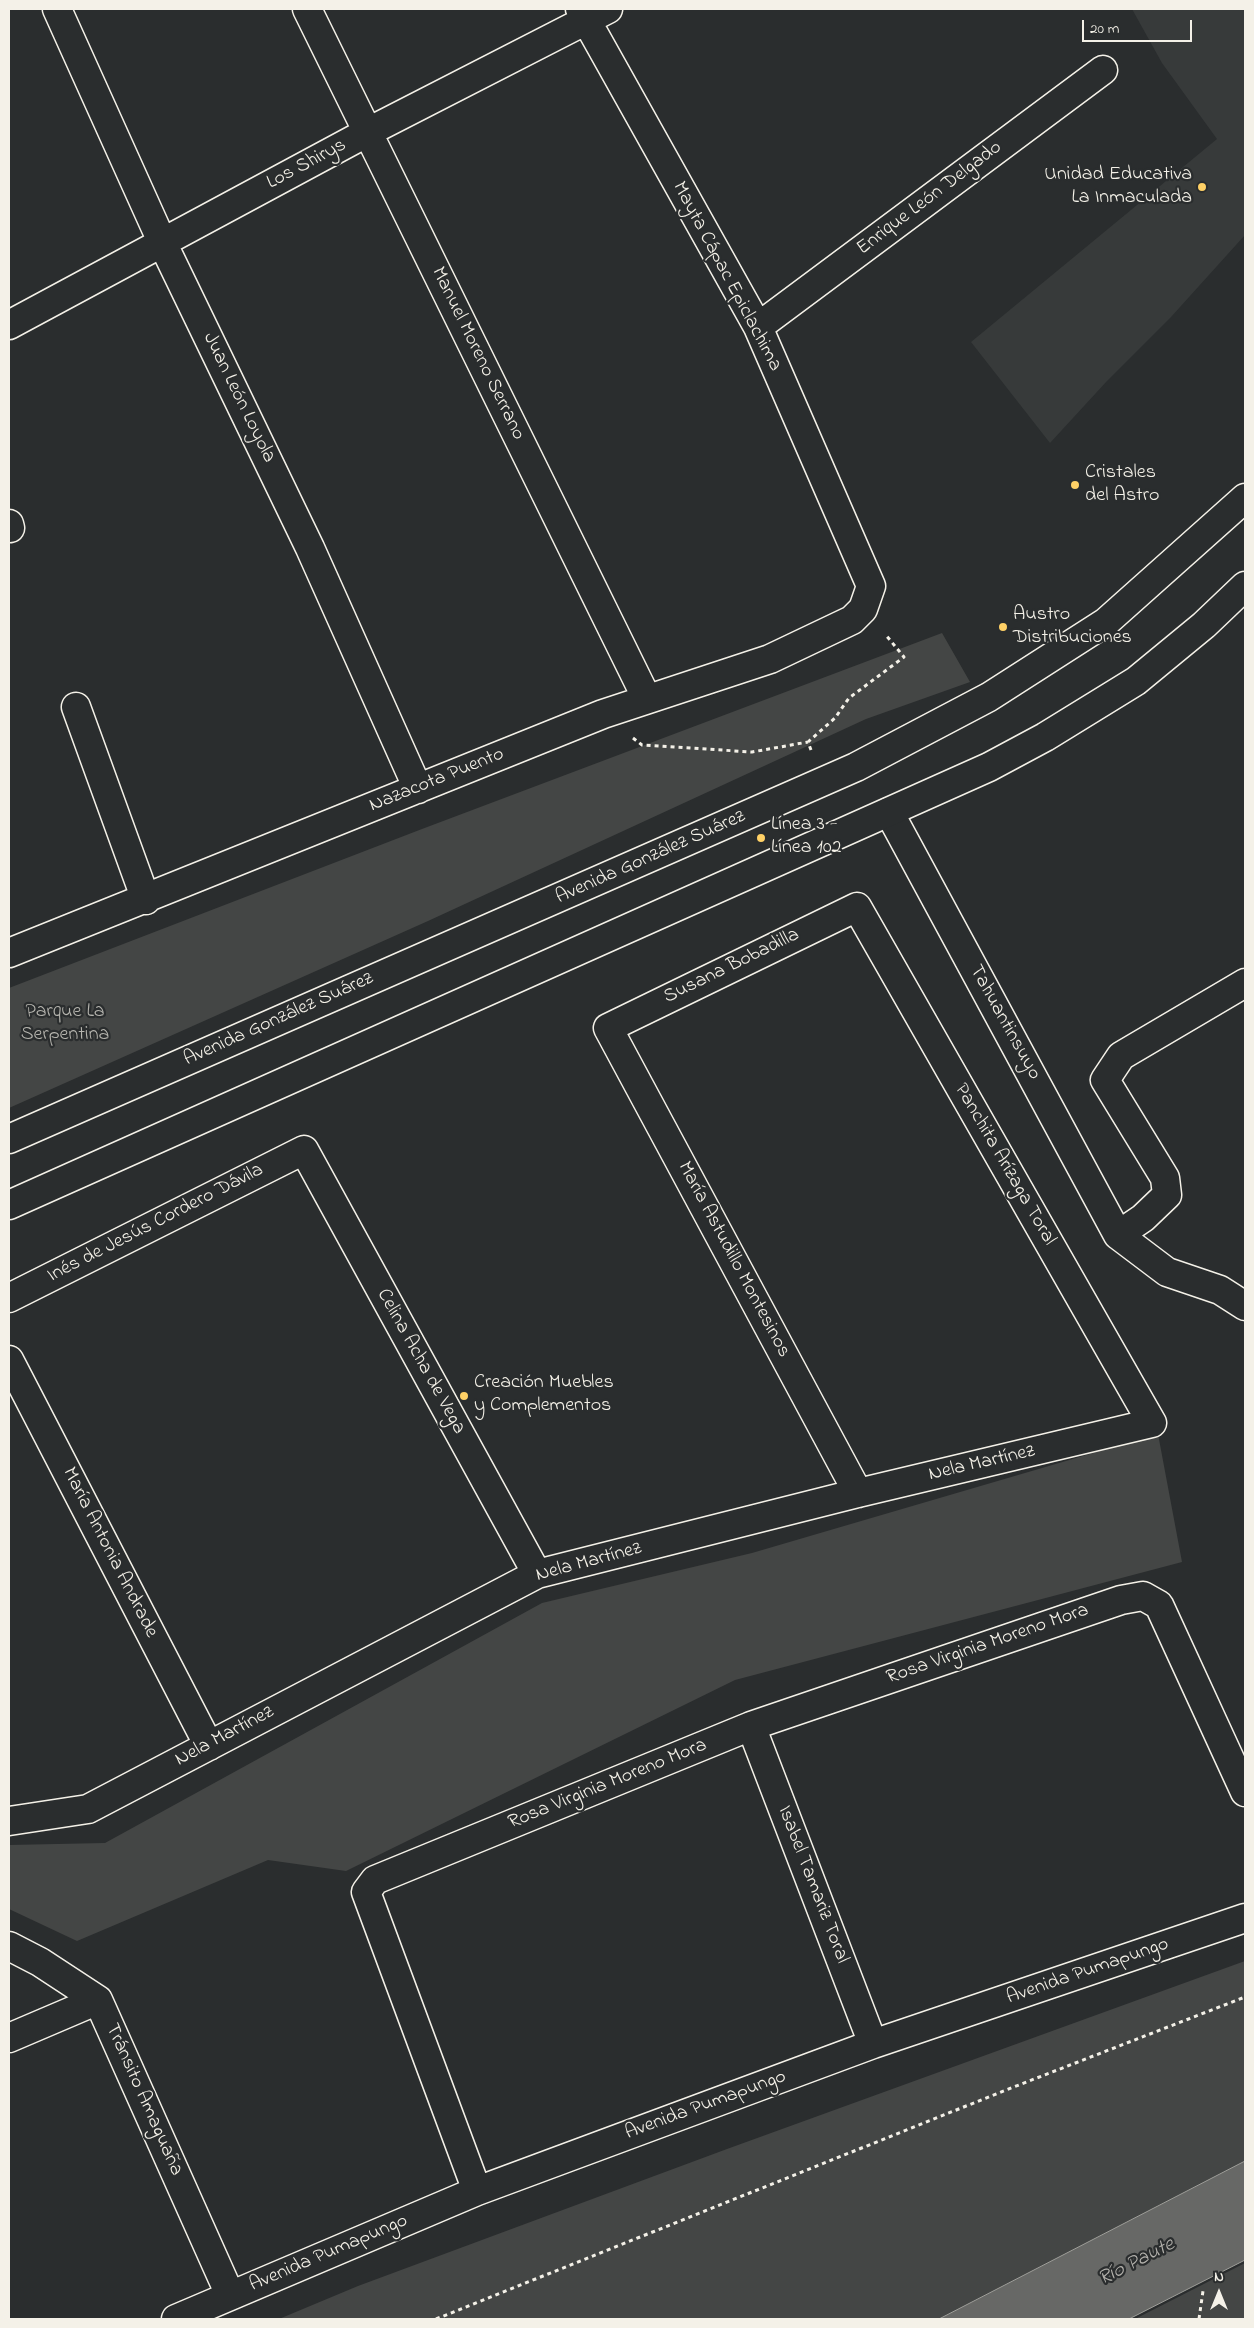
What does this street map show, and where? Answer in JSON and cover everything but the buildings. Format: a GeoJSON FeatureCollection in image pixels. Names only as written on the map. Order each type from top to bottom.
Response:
{"type":"FeatureCollection","features":[{"type":"Feature","properties":{"kind":"street","name":"Juan León Loyola"},"geometry":{"type":"LineString","coordinates":[[57,9],[163,244],[310,548],[418,788]]}},
{"type":"Feature","properties":{"kind":"street","name":"Manuel Moreno Serrano"},"geometry":{"type":"LineString","coordinates":[[307,9],[647,699]]}},
{"type":"Feature","properties":{"kind":"street","name":"Los Shirys"},"geometry":{"type":"LineString","coordinates":[[9,325],[591,13]]}},
{"type":"Feature","properties":{"kind":"street","name":"Mayta Cápac Epiclachima"},"geometry":{"type":"LineString","coordinates":[[591,13],[758,327],[871,586],[863,609]]}},
{"type":"Feature","properties":{"kind":"street","name":"Enrique León Delgado"},"geometry":{"type":"LineString","coordinates":[[758,327],[1102,70]]}},
{"type":"Feature","properties":{"kind":"street","name":"Avenida González Suárez"},"geometry":{"type":"LineString","coordinates":[[9,1139],[856,767],[989,698],[1106,622],[1245,498]]}},
{"type":"Feature","properties":{"kind":"street"},"geometry":{"type":"LineString","coordinates":[[9,1205],[997,763],[1045,737],[1136,681],[1204,625],[1245,586]]}},
{"type":"Feature","properties":{"kind":"street","name":"Nazacota Puento"},"geometry":{"type":"LineString","coordinates":[[9,953],[146,900],[603,714],[770,659],[852,620],[863,609]]}},
{"type":"Feature","properties":{"kind":"street"},"geometry":{"type":"LineString","coordinates":[[76,707],[146,900]]}},
{"type":"Feature","properties":{"kind":"street","name":"Tahuantinsuyo"},"geometry":{"type":"LineString","coordinates":[[889,812],[1118,1235]]}},
{"type":"Feature","properties":{"kind":"street","name":"Susana Bobadilla"},"geometry":{"type":"LineString","coordinates":[[608,1028],[857,907]]}},
{"type":"Feature","properties":{"kind":"street","name":"Panchita Arízaga Toral"},"geometry":{"type":"LineString","coordinates":[[857,907],[1152,1423]]}},
{"type":"Feature","properties":{"kind":"street"},"geometry":{"type":"LineString","coordinates":[[1245,983],[1121,1056],[1105,1080],[1165,1178],[1167,1194],[1143,1218],[1118,1235],[1167,1272],[1220,1290],[1245,1306]]}},
{"type":"Feature","properties":{"kind":"street","name":"María Astudillo Montesinos"},"geometry":{"type":"LineString","coordinates":[[608,1028],[858,1493]]}},
{"type":"Feature","properties":{"kind":"street","name":"Inés de Jesús Cordero Dávila"},"geometry":{"type":"LineString","coordinates":[[9,1298],[304,1150]]}},
{"type":"Feature","properties":{"kind":"street","name":"Celina Acha de Vega"},"geometry":{"type":"LineString","coordinates":[[304,1150],[537,1574]]}},
{"type":"Feature","properties":{"kind":"street","name":"María Antonia Andrade"},"geometry":{"type":"LineString","coordinates":[[9,1360],[209,1746]]}},
{"type":"Feature","properties":{"kind":"street","name":"Nela Martínez"},"geometry":{"type":"LineString","coordinates":[[9,1821],[88,1809],[537,1574],[858,1493],[1152,1423]]}},
{"type":"Feature","properties":{"kind":"street","name":"Rosa Virginia Moreno Mora"},"geometry":{"type":"LineString","coordinates":[[477,2191],[366,1892],[375,1880],[751,1726],[1121,1600],[1143,1596],[1159,1605],[1245,1792]]}},
{"type":"Feature","properties":{"kind":"street","name":"Isabel Tamariz Toral"},"geometry":{"type":"LineString","coordinates":[[751,1726],[872,2044]]}},
{"type":"Feature","properties":{"kind":"street","name":"Avenida Pumapungo"},"geometry":{"type":"LineString","coordinates":[[176,2319],[477,2191],[872,2044],[1245,1918]]}},
{"type":"Feature","properties":{"kind":"street","name":"Tránsito Amaguaña"},"geometry":{"type":"LineString","coordinates":[[9,1946],[40,1962],[98,2000],[230,2296]]}},
{"type":"Feature","properties":{"kind":"street"},"geometry":{"type":"LineString","coordinates":[[9,2038],[98,2000]]}},
{"type":"Feature","properties":{"kind":"path"},"geometry":{"type":"LineString","coordinates":[[642,746],[752,752],[808,742],[835,718],[857,690],[904,658],[863,609]]}},
{"type":"Feature","properties":{"kind":"path"},"geometry":{"type":"LineString","coordinates":[[808,742],[810,750],[816,751]]}},
{"type":"Feature","properties":{"kind":"path"},"geometry":{"type":"LineString","coordinates":[[436,2319],[997,2093],[1245,1997]]}},
{"type":"Feature","properties":{"kind":"path"},"geometry":{"type":"LineString","coordinates":[[1199,2319],[1203,2291]]}},
{"type":"Feature","properties":{"kind":"shaded area","name":"Unidad Educativa La Inmaculada"},"geometry":{"type":"Polygon","coordinates":[[[1132,9],[1245,9],[1245,235],[1171,317],[1107,381],[1050,443],[971,342],[1217,139],[1162,63],[1132,9]]]}},
{"type":"Feature","properties":{"kind":"green space","name":"Parque La Serpentina"},"geometry":{"type":"Polygon","coordinates":[[[942,633],[970,682],[866,719],[428,921],[9,1108],[9,988],[422,829],[942,633]]]}},
{"type":"Feature","properties":{"kind":"green space"},"geometry":{"type":"Polygon","coordinates":[[[1158,1434],[1182,1562],[735,1680],[346,1871],[268,1860],[77,1941],[9,1909],[9,1845],[105,1843],[542,1603],[752,1553],[1158,1434]]]}},
{"type":"Feature","properties":{"kind":"green space"},"geometry":{"type":"Polygon","coordinates":[[[1245,1961],[1245,2161],[939,2319],[279,2319],[358,2286],[727,2149],[1245,1961]]]}},
{"type":"Feature","properties":{"kind":"green space"},"geometry":{"type":"Polygon","coordinates":[[[1245,2263],[1245,2319],[1135,2319],[1245,2263]]]}},
{"type":"Feature","properties":{"kind":"water","name":"Río Paute"},"geometry":{"type":"Polygon","coordinates":[[[1245,2161],[1245,2260],[1129,2319],[939,2319],[1245,2161]]]}},
{"type":"Feature","properties":{"kind":"place","name":"Unidad Educativa La Inmaculada"},"geometry":{"type":"Point","coordinates":[1202,187]}},
{"type":"Feature","properties":{"kind":"place","name":"Cristales del Astro"},"geometry":{"type":"Point","coordinates":[1075,485]}},
{"type":"Feature","properties":{"kind":"place","name":"Austro Distribuciones"},"geometry":{"type":"Point","coordinates":[1003,627]}},
{"type":"Feature","properties":{"kind":"place","name":"Línea 3 - Línea 102"},"geometry":{"type":"Point","coordinates":[761,838]}},
{"type":"Feature","properties":{"kind":"place","name":"Creación Muebles y Complementos"},"geometry":{"type":"Point","coordinates":[464,1396]}}]}
